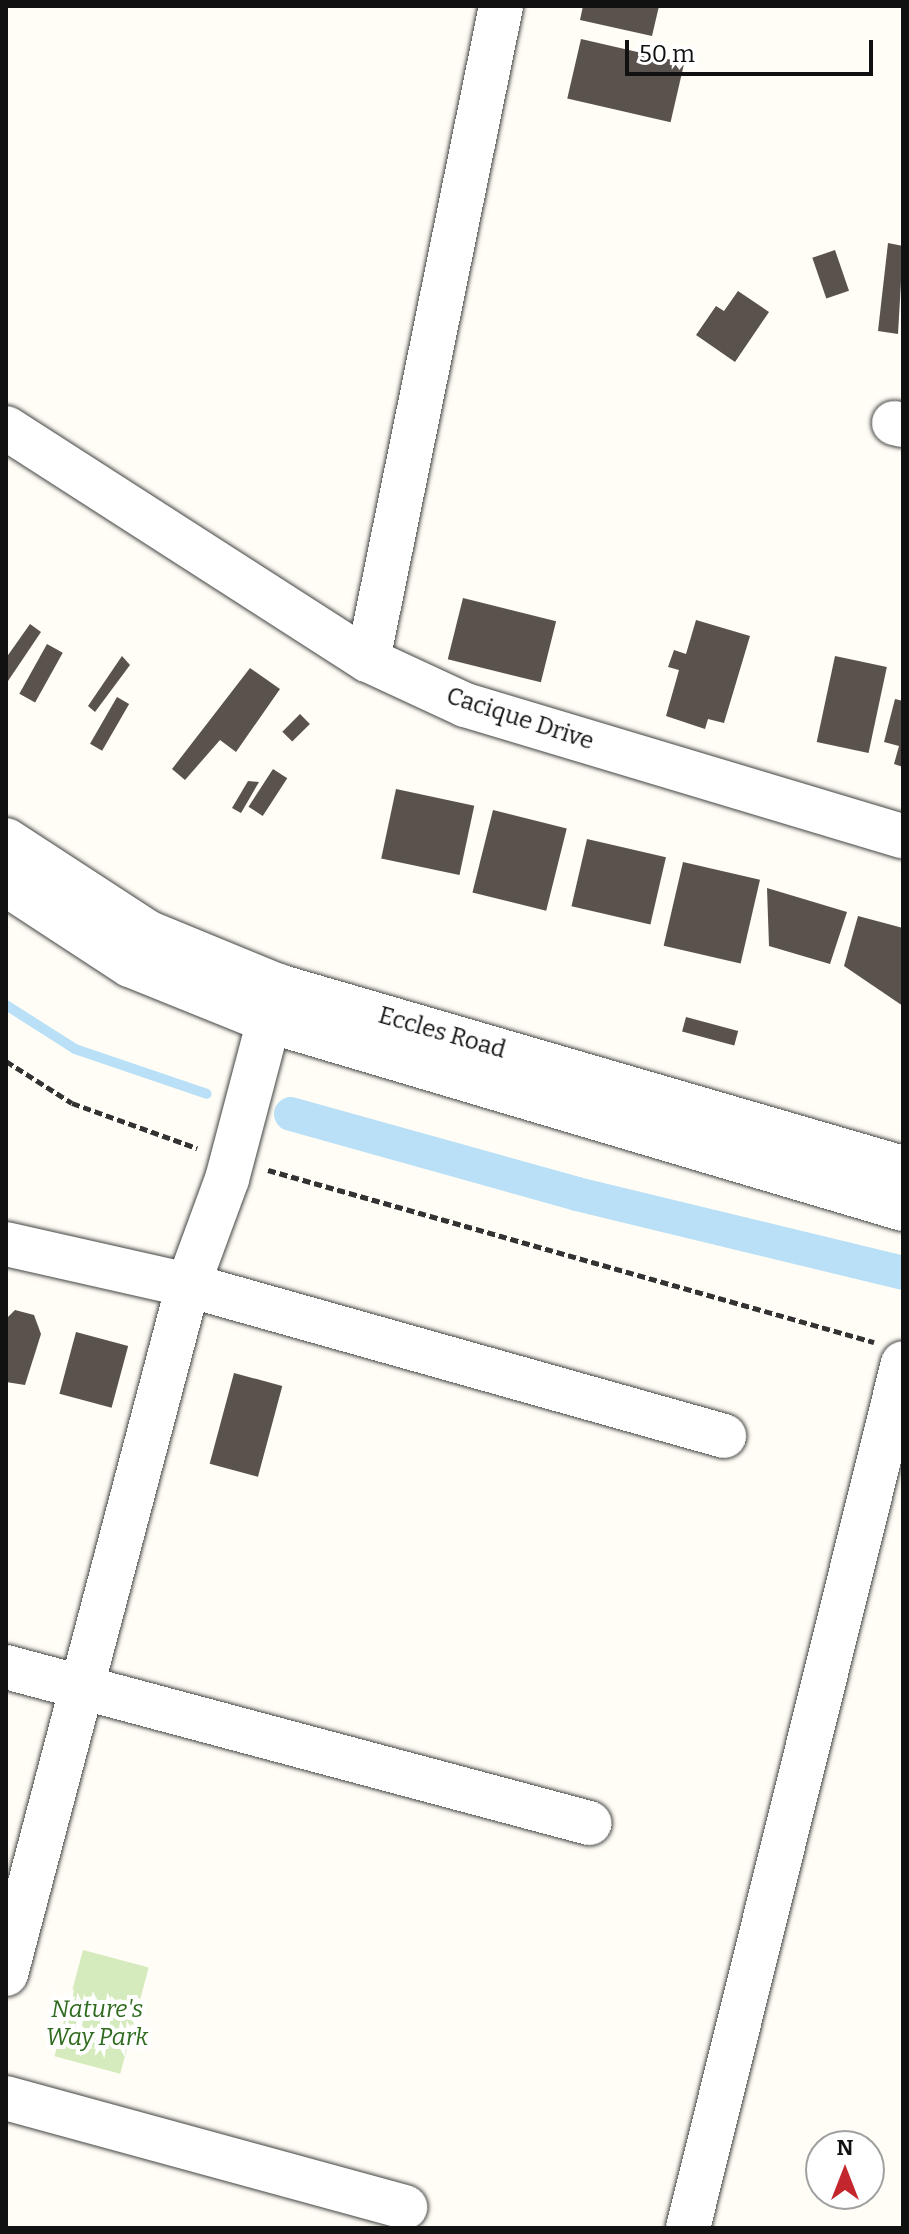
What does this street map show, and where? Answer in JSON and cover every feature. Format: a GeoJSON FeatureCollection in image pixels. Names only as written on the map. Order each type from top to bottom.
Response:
{"type":"FeatureCollection","features":[{"type":"Feature","properties":{"kind":"street"},"geometry":{"type":"LineString","coordinates":[[368,660],[501,6]]}},
{"type":"Feature","properties":{"kind":"street","name":"Cacique Drive"},"geometry":{"type":"LineString","coordinates":[[6,428],[368,660],[465,705],[903,836]]}},
{"type":"Feature","properties":{"kind":"street","name":"Eccles Road"},"geometry":{"type":"LineString","coordinates":[[6,840],[147,932],[272,1003],[903,1209]]}},
{"type":"Feature","properties":{"kind":"street","name":"Eccles Road"},"geometry":{"type":"LineString","coordinates":[[6,884],[130,965],[903,1168]]}},
{"type":"Feature","properties":{"kind":"street"},"geometry":{"type":"LineString","coordinates":[[6,1974],[188,1285],[231,1160],[272,1003]]}},
{"type":"Feature","properties":{"kind":"street"},"geometry":{"type":"LineString","coordinates":[[6,1244],[188,1285],[724,1436]]}},
{"type":"Feature","properties":{"kind":"street"},"geometry":{"type":"LineString","coordinates":[[688,2228],[895,1355]]}},
{"type":"Feature","properties":{"kind":"street"},"geometry":{"type":"LineString","coordinates":[[6,1667],[589,1823]]}},
{"type":"Feature","properties":{"kind":"street"},"geometry":{"type":"LineString","coordinates":[[6,2098],[405,2207]]}},
{"type":"Feature","properties":{"kind":"path"},"geometry":{"type":"LineString","coordinates":[[6,1061],[72,1103],[231,1160],[895,1355]]}},
{"type":"Feature","properties":{"kind":"green space","name":"Nature's Way Park"},"geometry":{"type":"Polygon","coordinates":[[[83,1950],[149,1968],[120,2074],[55,2056],[83,1950]]]}},
{"type":"Feature","properties":{"kind":"building"},"geometry":{"type":"Polygon","coordinates":[[[583,6],[659,6],[652,36],[580,20],[583,6]]]}},
{"type":"Feature","properties":{"kind":"building"},"geometry":{"type":"Polygon","coordinates":[[[581,39],[684,63],[671,122],[567,98],[581,39]]]}},
{"type":"Feature","properties":{"kind":"building"},"geometry":{"type":"Polygon","coordinates":[[[888,243],[903,246],[898,334],[878,331],[888,243]]]}},
{"type":"Feature","properties":{"kind":"building"},"geometry":{"type":"Polygon","coordinates":[[[835,250],[849,291],[826,298],[812,258],[835,250]]]}},
{"type":"Feature","properties":{"kind":"building"},"geometry":{"type":"Polygon","coordinates":[[[738,291],[769,312],[735,362],[696,335],[716,306],[724,311],[738,291]]]}},
{"type":"Feature","properties":{"kind":"building"},"geometry":{"type":"Polygon","coordinates":[[[463,598],[556,621],[541,682],[448,659],[463,598]]]}},
{"type":"Feature","properties":{"kind":"building"},"geometry":{"type":"Polygon","coordinates":[[[696,620],[750,636],[724,723],[708,719],[705,729],[666,716],[679,670],[668,667],[674,650],[686,654],[696,620]]]}},
{"type":"Feature","properties":{"kind":"building"},"geometry":{"type":"Polygon","coordinates":[[[30,624],[41,632],[8,681],[6,658],[30,624]]]}},
{"type":"Feature","properties":{"kind":"building"},"geometry":{"type":"Polygon","coordinates":[[[47,644],[63,653],[35,703],[19,694],[47,644]]]}},
{"type":"Feature","properties":{"kind":"building"},"geometry":{"type":"Polygon","coordinates":[[[122,656],[130,665],[95,712],[88,706],[122,656]]]}},
{"type":"Feature","properties":{"kind":"building"},"geometry":{"type":"Polygon","coordinates":[[[835,656],[887,667],[869,753],[817,742],[835,656]]]}},
{"type":"Feature","properties":{"kind":"building"},"geometry":{"type":"Polygon","coordinates":[[[250,668],[280,689],[236,752],[220,740],[185,780],[172,769],[250,668]]]}},
{"type":"Feature","properties":{"kind":"building"},"geometry":{"type":"Polygon","coordinates":[[[117,697],[129,704],[102,751],[90,744],[117,697]]]}},
{"type":"Feature","properties":{"kind":"building"},"geometry":{"type":"Polygon","coordinates":[[[895,699],[903,701],[903,767],[894,764],[899,746],[884,742],[895,699]]]}},
{"type":"Feature","properties":{"kind":"building"},"geometry":{"type":"Polygon","coordinates":[[[300,714],[310,724],[292,742],[282,732],[300,714]]]}},
{"type":"Feature","properties":{"kind":"building"},"geometry":{"type":"Polygon","coordinates":[[[273,769],[287,778],[263,816],[248,807],[273,769]]]}},
{"type":"Feature","properties":{"kind":"building"},"geometry":{"type":"Polygon","coordinates":[[[248,781],[259,782],[241,813],[232,808],[248,781]]]}},
{"type":"Feature","properties":{"kind":"building"},"geometry":{"type":"Polygon","coordinates":[[[396,789],[474,806],[459,875],[381,858],[396,789]]]}},
{"type":"Feature","properties":{"kind":"building"},"geometry":{"type":"Polygon","coordinates":[[[493,810],[567,828],[546,911],[472,892],[493,810]]]}},
{"type":"Feature","properties":{"kind":"building"},"geometry":{"type":"Polygon","coordinates":[[[587,839],[666,857],[650,924],[571,906],[587,839]]]}},
{"type":"Feature","properties":{"kind":"building"},"geometry":{"type":"Polygon","coordinates":[[[683,862],[760,880],[741,964],[664,946],[683,862]]]}},
{"type":"Feature","properties":{"kind":"building"},"geometry":{"type":"Polygon","coordinates":[[[767,888],[847,912],[830,964],[769,946],[767,888]]]}},
{"type":"Feature","properties":{"kind":"building"},"geometry":{"type":"Polygon","coordinates":[[[858,916],[903,928],[903,1006],[844,966],[858,916]]]}},
{"type":"Feature","properties":{"kind":"building"},"geometry":{"type":"Polygon","coordinates":[[[686,1017],[738,1031],[734,1045],[682,1031],[686,1017]]]}},
{"type":"Feature","properties":{"kind":"building"},"geometry":{"type":"Polygon","coordinates":[[[15,1310],[34,1315],[41,1334],[25,1385],[6,1382],[6,1319],[15,1310]]]}},
{"type":"Feature","properties":{"kind":"building"},"geometry":{"type":"Polygon","coordinates":[[[76,1332],[128,1346],[112,1408],[59,1394],[76,1332]]]}},
{"type":"Feature","properties":{"kind":"building"},"geometry":{"type":"Polygon","coordinates":[[[234,1373],[282,1386],[258,1477],[210,1464],[234,1373]]]}},
{"type":"Feature","properties":{"kind":"waterway"},"geometry":{"type":"LineString","coordinates":[[6,1005],[75,1049],[207,1094]]}},
{"type":"Feature","properties":{"kind":"waterway"},"geometry":{"type":"LineString","coordinates":[[291,1114],[577,1194],[903,1273]]}}]}
